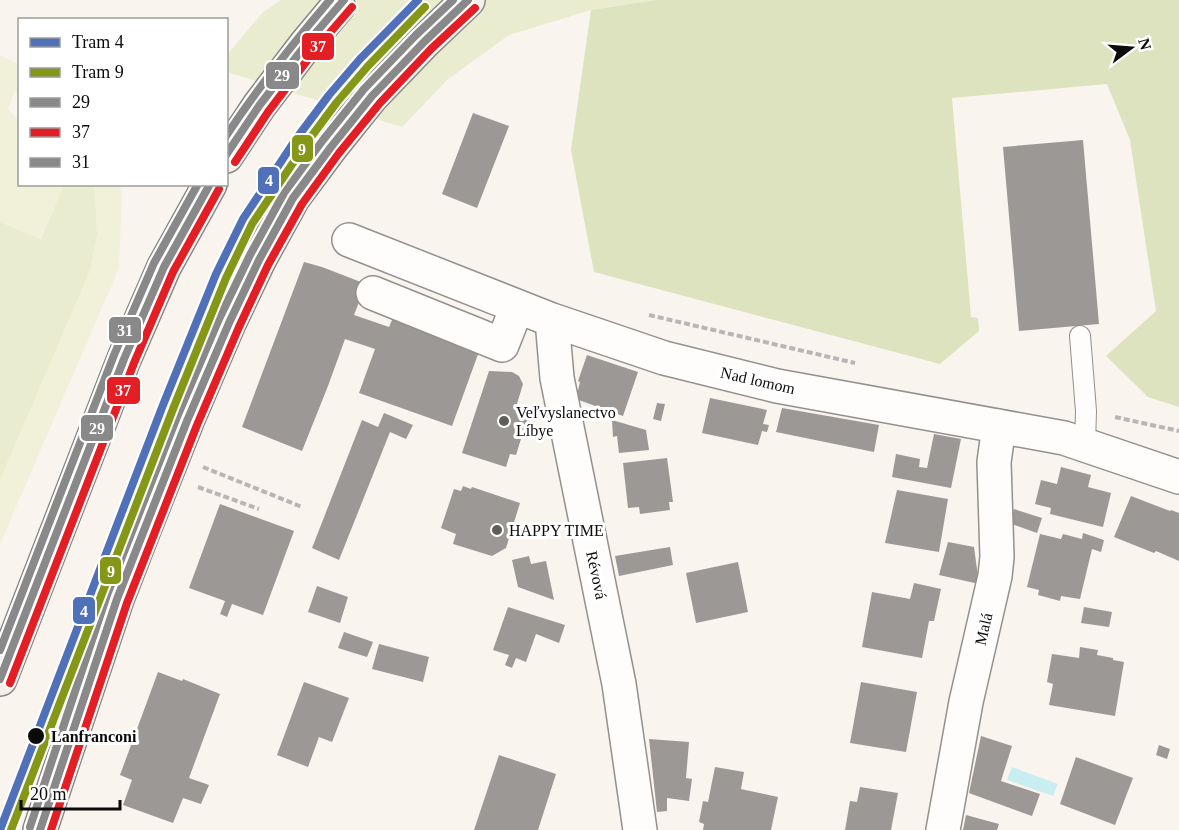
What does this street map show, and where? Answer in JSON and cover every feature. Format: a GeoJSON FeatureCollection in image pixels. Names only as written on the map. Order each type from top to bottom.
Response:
{"type":"FeatureCollection","features":[{"type":"Feature","properties":{"kind":"main road"},"geometry":{"type":"LineString","coordinates":[[40,830],[138,543],[187,421],[259,260],[293,198],[331,147],[372,96],[468,0]]}},
{"type":"Feature","properties":{"kind":"main road"},"geometry":{"type":"LineString","coordinates":[[228,153],[259,106],[338,6]]}},
{"type":"Feature","properties":{"kind":"main road"},"geometry":{"type":"LineString","coordinates":[[0,679],[128,349],[164,267],[209,186]]}},
{"type":"Feature","properties":{"kind":"street","name":"Nad lomom"},"geometry":{"type":"LineString","coordinates":[[349,240],[516,307],[664,358],[777,386],[1064,438],[1179,477]]}},
{"type":"Feature","properties":{"kind":"street"},"geometry":{"type":"LineString","coordinates":[[373,293],[502,345],[516,307]]}},
{"type":"Feature","properties":{"kind":"street","name":"Révová"},"geometry":{"type":"LineString","coordinates":[[552,320],[556,378],[620,684],[640,830]]}},
{"type":"Feature","properties":{"kind":"street","name":"Malá"},"geometry":{"type":"LineString","coordinates":[[943,830],[966,702],[995,576],[997,557],[994,462],[999,426]]}},
{"type":"Feature","properties":{"kind":"lane"},"geometry":{"type":"LineString","coordinates":[[1080,336],[1086,411],[1085,446]]}},
{"type":"Feature","properties":{"kind":"path"},"geometry":{"type":"LineString","coordinates":[[648,315],[863,365]]}},
{"type":"Feature","properties":{"kind":"path"},"geometry":{"type":"LineString","coordinates":[[1086,411],[1179,431]]}},
{"type":"Feature","properties":{"kind":"path"},"geometry":{"type":"LineString","coordinates":[[204,467],[302,507]]}},
{"type":"Feature","properties":{"kind":"path"},"geometry":{"type":"LineString","coordinates":[[198,487],[259,509]]}},
{"type":"Feature","properties":{"kind":"green space"},"geometry":{"type":"Polygon","coordinates":[[[281,0],[656,0],[591,10],[509,35],[447,80],[402,127],[228,72],[228,54],[262,13],[281,0]]]}},
{"type":"Feature","properties":{"kind":"green space"},"geometry":{"type":"Polygon","coordinates":[[[656,0],[1179,0],[1179,407],[1148,397],[1106,356],[1156,311],[1130,140],[1107,84],[952,98],[971,317],[978,318],[979,331],[940,364],[594,272],[571,150],[591,10],[656,0]]]}},
{"type":"Feature","properties":{"kind":"green space"},"geometry":{"type":"Polygon","coordinates":[[[0,55],[18,64],[18,92],[15,90],[8,109],[18,119],[18,186],[64,186],[41,239],[0,222],[0,55]]]}},
{"type":"Feature","properties":{"kind":"green space"},"geometry":{"type":"Polygon","coordinates":[[[64,186],[94,186],[97,235],[90,271],[0,480],[0,222],[41,239],[64,186]]]}},
{"type":"Feature","properties":{"kind":"green space"},"geometry":{"type":"Polygon","coordinates":[[[94,186],[118,186],[122,193],[119,268],[0,544],[0,480],[90,271],[97,235],[94,186]]]}},
{"type":"Feature","properties":{"kind":"water"},"geometry":{"type":"Polygon","coordinates":[[[1012,767],[1058,784],[1053,796],[1007,780],[1012,767]]]}},
{"type":"Feature","properties":{"kind":"building"},"geometry":{"type":"Polygon","coordinates":[[[473,113],[509,126],[477,208],[442,194],[473,113]]]}},
{"type":"Feature","properties":{"kind":"building"},"geometry":{"type":"Polygon","coordinates":[[[1083,140],[1099,324],[1019,331],[1003,147],[1083,140]]]}},
{"type":"Feature","properties":{"kind":"building"},"geometry":{"type":"Polygon","coordinates":[[[304,262],[366,284],[354,315],[389,327],[395,313],[481,346],[452,426],[359,393],[375,349],[345,339],[302,451],[242,427],[304,262]]]}},
{"type":"Feature","properties":{"kind":"building"},"geometry":{"type":"Polygon","coordinates":[[[587,355],[638,372],[623,416],[576,399],[580,382],[578,381],[587,355]]]}},
{"type":"Feature","properties":{"kind":"building","name":"Veľvyslanectvo Líbye"},"geometry":{"type":"Polygon","coordinates":[[[489,371],[512,372],[519,376],[523,384],[516,407],[538,415],[532,428],[525,426],[516,455],[510,454],[506,467],[462,453],[489,371]]]}},
{"type":"Feature","properties":{"kind":"building"},"geometry":{"type":"Polygon","coordinates":[[[710,398],[767,410],[763,424],[769,425],[767,432],[762,431],[758,445],[702,433],[710,398]]]}},
{"type":"Feature","properties":{"kind":"building"},"geometry":{"type":"Polygon","coordinates":[[[657,403],[665,404],[661,421],[653,419],[657,403]]]}},
{"type":"Feature","properties":{"kind":"building"},"geometry":{"type":"Polygon","coordinates":[[[782,408],[879,425],[874,452],[776,432],[782,408]]]}},
{"type":"Feature","properties":{"kind":"building"},"geometry":{"type":"Polygon","coordinates":[[[384,413],[413,425],[406,439],[390,432],[339,560],[312,548],[362,420],[378,427],[384,413]]]}},
{"type":"Feature","properties":{"kind":"building"},"geometry":{"type":"Polygon","coordinates":[[[612,420],[646,430],[649,450],[619,453],[617,436],[613,437],[612,420]]]}},
{"type":"Feature","properties":{"kind":"building"},"geometry":{"type":"Polygon","coordinates":[[[934,434],[961,439],[951,488],[892,477],[896,454],[920,459],[919,467],[927,468],[934,434]]]}},
{"type":"Feature","properties":{"kind":"building"},"geometry":{"type":"Polygon","coordinates":[[[667,458],[673,502],[669,502],[670,510],[640,514],[639,507],[628,508],[623,463],[667,458]]]}},
{"type":"Feature","properties":{"kind":"building"},"geometry":{"type":"Polygon","coordinates":[[[1061,467],[1091,475],[1088,487],[1111,493],[1103,527],[1050,514],[1051,508],[1035,504],[1041,480],[1057,484],[1061,467]]]}},
{"type":"Feature","properties":{"kind":"building"},"geometry":{"type":"Polygon","coordinates":[[[463,486],[520,503],[506,548],[492,556],[453,544],[456,534],[441,528],[454,489],[461,491],[463,486]]]}},
{"type":"Feature","properties":{"kind":"building"},"geometry":{"type":"Polygon","coordinates":[[[897,490],[948,499],[939,552],[885,543],[897,490]]]}},
{"type":"Feature","properties":{"kind":"building"},"geometry":{"type":"Polygon","coordinates":[[[1131,496],[1179,513],[1179,561],[1114,537],[1131,496]]]}},
{"type":"Feature","properties":{"kind":"building"},"geometry":{"type":"Polygon","coordinates":[[[220,504],[294,531],[263,615],[232,604],[227,617],[220,614],[225,601],[189,588],[220,504]]]}},
{"type":"Feature","properties":{"kind":"building"},"geometry":{"type":"Polygon","coordinates":[[[1014,509],[1042,518],[1037,533],[1009,523],[1014,509]]]}},
{"type":"Feature","properties":{"kind":"building"},"geometry":{"type":"Polygon","coordinates":[[[1083,533],[1104,540],[1101,552],[1092,549],[1080,599],[1061,596],[1060,601],[1038,595],[1039,590],[1027,587],[1040,534],[1061,539],[1063,534],[1082,539],[1083,533]]]}},
{"type":"Feature","properties":{"kind":"building"},"geometry":{"type":"Polygon","coordinates":[[[948,542],[974,547],[979,584],[939,575],[948,542]]]}},
{"type":"Feature","properties":{"kind":"building"},"geometry":{"type":"Polygon","coordinates":[[[670,547],[673,565],[619,576],[615,556],[670,547]]]}},
{"type":"Feature","properties":{"kind":"building"},"geometry":{"type":"Polygon","coordinates":[[[529,556],[531,564],[546,561],[554,600],[518,587],[512,560],[529,556]]]}},
{"type":"Feature","properties":{"kind":"building"},"geometry":{"type":"Polygon","coordinates":[[[738,562],[748,612],[696,623],[686,573],[738,562]]]}},
{"type":"Feature","properties":{"kind":"building"},"geometry":{"type":"Polygon","coordinates":[[[914,583],[941,589],[934,621],[929,621],[922,658],[862,647],[872,592],[910,599],[914,583]]]}},
{"type":"Feature","properties":{"kind":"building"},"geometry":{"type":"Polygon","coordinates":[[[317,586],[348,597],[340,623],[308,612],[317,586]]]}},
{"type":"Feature","properties":{"kind":"building"},"geometry":{"type":"Polygon","coordinates":[[[508,607],[565,625],[559,643],[536,634],[526,662],[516,658],[512,668],[505,665],[509,655],[493,650],[508,607]]]}},
{"type":"Feature","properties":{"kind":"building"},"geometry":{"type":"Polygon","coordinates":[[[1084,607],[1112,612],[1109,627],[1081,623],[1084,607]]]}},
{"type":"Feature","properties":{"kind":"building"},"geometry":{"type":"Polygon","coordinates":[[[344,632],[373,642],[367,657],[338,648],[344,632]]]}},
{"type":"Feature","properties":{"kind":"building"},"geometry":{"type":"Polygon","coordinates":[[[379,644],[429,657],[423,682],[372,669],[379,644]]]}},
{"type":"Feature","properties":{"kind":"building"},"geometry":{"type":"Polygon","coordinates":[[[1080,647],[1098,650],[1097,655],[1124,662],[1115,716],[1049,705],[1053,684],[1047,682],[1052,654],[1079,658],[1080,647]]]}},
{"type":"Feature","properties":{"kind":"building"},"geometry":{"type":"Polygon","coordinates":[[[158,672],[220,694],[189,778],[209,785],[201,804],[183,798],[173,823],[123,805],[132,780],[120,775],[158,672]]]}},
{"type":"Feature","properties":{"kind":"building"},"geometry":{"type":"Polygon","coordinates":[[[304,682],[349,698],[332,742],[319,737],[308,767],[277,755],[304,682]]]}},
{"type":"Feature","properties":{"kind":"building"},"geometry":{"type":"Polygon","coordinates":[[[861,682],[917,692],[906,752],[850,743],[861,682]]]}},
{"type":"Feature","properties":{"kind":"building"},"geometry":{"type":"Polygon","coordinates":[[[981,736],[1012,746],[1001,781],[1040,794],[1032,816],[969,793],[981,736]]]}},
{"type":"Feature","properties":{"kind":"building"},"geometry":{"type":"Polygon","coordinates":[[[649,739],[689,742],[686,778],[692,779],[689,801],[667,798],[667,811],[657,812],[649,739]]]}},
{"type":"Feature","properties":{"kind":"building"},"geometry":{"type":"Polygon","coordinates":[[[1159,745],[1170,749],[1167,759],[1156,755],[1159,745]]]}},
{"type":"Feature","properties":{"kind":"building"},"geometry":{"type":"Polygon","coordinates":[[[499,755],[556,774],[538,830],[474,830],[499,755]]]}},
{"type":"Feature","properties":{"kind":"building"},"geometry":{"type":"Polygon","coordinates":[[[1076,757],[1133,778],[1115,825],[1060,804],[1076,757]]]}},
{"type":"Feature","properties":{"kind":"building"},"geometry":{"type":"Polygon","coordinates":[[[715,767],[744,772],[741,789],[778,797],[771,830],[703,830],[704,824],[699,822],[703,801],[708,802],[715,767]]]}},
{"type":"Feature","properties":{"kind":"building"},"geometry":{"type":"Polygon","coordinates":[[[860,787],[898,793],[891,830],[845,830],[850,801],[857,802],[860,787]]]}},
{"type":"Feature","properties":{"kind":"building"},"geometry":{"type":"Polygon","coordinates":[[[966,815],[999,824],[997,830],[963,830],[966,815]]]}},
{"type":"Feature","properties":{"kind":"tram line","name":"4"},"geometry":{"type":"LineString","coordinates":[[0,830],[163,405],[216,274],[243,219],[296,139],[329,95],[360,59],[418,0]]}},
{"type":"Feature","properties":{"kind":"tram line","name":"9"},"geometry":{"type":"LineString","coordinates":[[11,830],[173,409],[226,278],[252,224],[337,102],[425,7]]}},
{"type":"Feature","properties":{"kind":"transit line","name":"31"},"geometry":{"type":"LineString","coordinates":[[228,133],[276,66],[330,0]]}},
{"type":"Feature","properties":{"kind":"transit line","name":"29"},"geometry":{"type":"LineString","coordinates":[[228,152],[259,106],[307,43],[344,0]]}},
{"type":"Feature","properties":{"kind":"transit line","name":"31"},"geometry":{"type":"LineString","coordinates":[[30,827],[107,595],[177,417],[219,319],[250,255],[284,193],[323,140],[364,89],[453,0]]}},
{"type":"Feature","properties":{"kind":"transit line","name":"29"},"geometry":{"type":"LineString","coordinates":[[40,830],[117,599],[187,421],[259,260],[293,198],[331,147],[372,96],[468,0]]}},
{"type":"Feature","properties":{"kind":"transit line","name":"37"},"geometry":{"type":"LineString","coordinates":[[235,162],[268,112],[315,50],[352,7]]}},
{"type":"Feature","properties":{"kind":"transit line","name":"37"},"geometry":{"type":"LineString","coordinates":[[51,830],[127,603],[197,425],[268,265],[302,204],[339,153],[380,103],[431,49],[475,8]]}},
{"type":"Feature","properties":{"kind":"transit line","name":"31"},"geometry":{"type":"LineString","coordinates":[[0,650],[114,355],[154,263],[197,186]]}},
{"type":"Feature","properties":{"kind":"transit line","name":"29"},"geometry":{"type":"LineString","coordinates":[[0,679],[124,359],[164,267],[209,186]]}},
{"type":"Feature","properties":{"kind":"transit line","name":"37"},"geometry":{"type":"LineString","coordinates":[[10,683],[134,363],[173,272],[219,189]]}},
{"type":"Feature","properties":{"kind":"place","name":"Veľvyslanectvo Líbye"},"geometry":{"type":"Point","coordinates":[504,421]}},
{"type":"Feature","properties":{"kind":"place","name":"HAPPY TIME"},"geometry":{"type":"Point","coordinates":[497,530]}},
{"type":"Feature","properties":{"kind":"place","name":"Lanfranconi"},"geometry":{"type":"Point","coordinates":[36,736]}}]}
